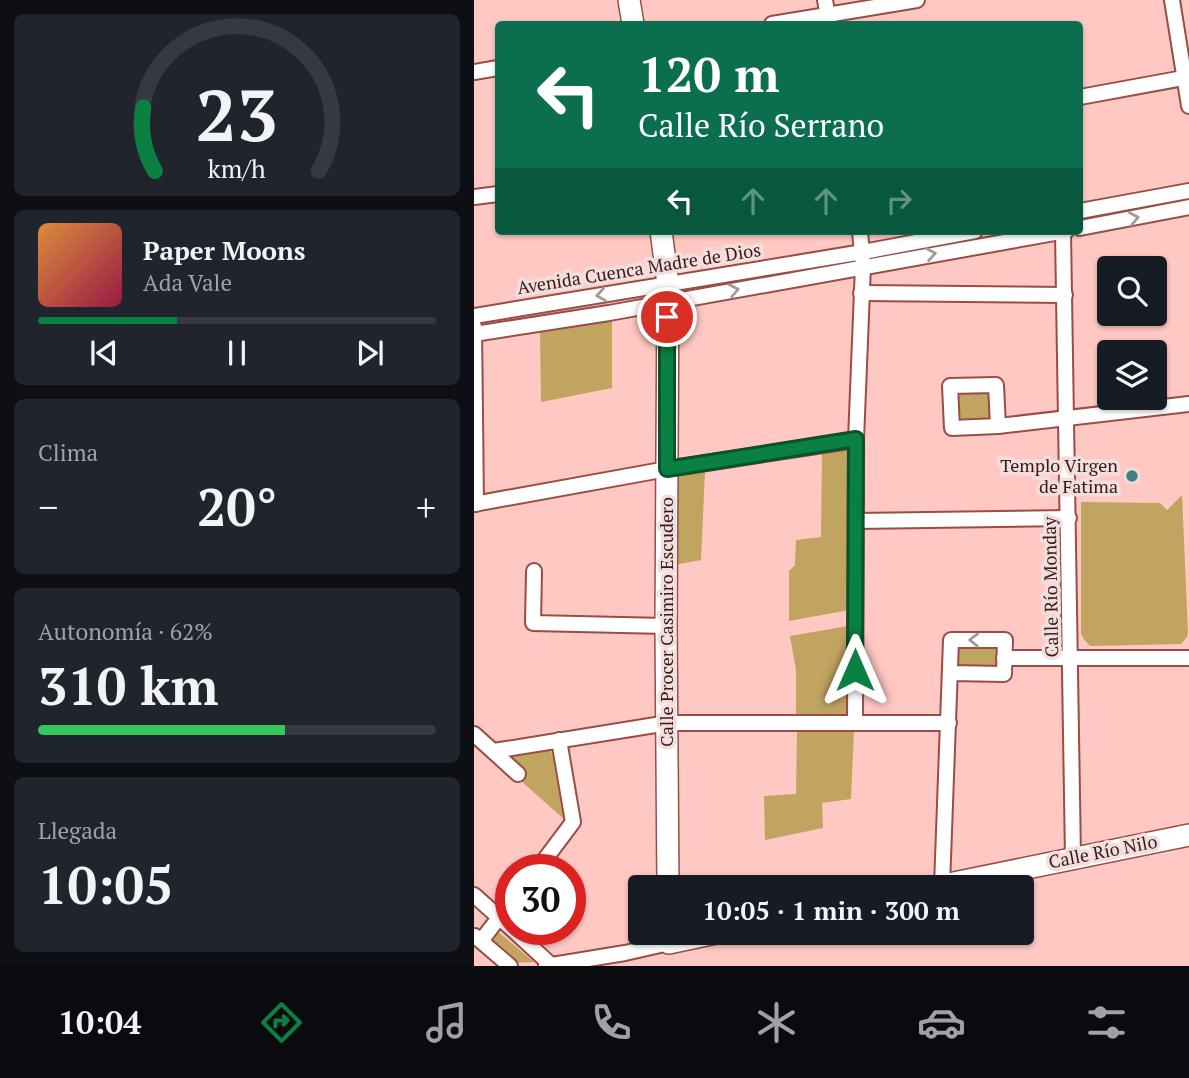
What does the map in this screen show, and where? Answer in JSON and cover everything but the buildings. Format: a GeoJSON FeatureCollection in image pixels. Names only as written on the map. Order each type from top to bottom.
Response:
{"type":"FeatureCollection","features":[{"type":"Feature","properties":{"kind":"main road"},"geometry":{"type":"LineString","coordinates":[[629,0],[632,21]]}},
{"type":"Feature","properties":{"kind":"main road","name":"Calle Procer Casimiro Escudero"},"geometry":{"type":"LineString","coordinates":[[661,235],[667,293],[668,875]]}},
{"type":"Feature","properties":{"kind":"main road","name":"Calle Río Nilo"},"geometry":{"type":"LineString","coordinates":[[991,875],[1189,835]]}},
{"type":"Feature","properties":{"kind":"street"},"geometry":{"type":"LineString","coordinates":[[825,0],[828,20],[917,0]]}},
{"type":"Feature","properties":{"kind":"street"},"geometry":{"type":"LineString","coordinates":[[1172,0],[1189,106]]}},
{"type":"Feature","properties":{"kind":"street"},"geometry":{"type":"LineString","coordinates":[[474,72],[495,68]]}},
{"type":"Feature","properties":{"kind":"street"},"geometry":{"type":"LineString","coordinates":[[1083,96],[1186,77]]}},
{"type":"Feature","properties":{"kind":"street"},"geometry":{"type":"LineString","coordinates":[[474,197],[495,194]]}},
{"type":"Feature","properties":{"kind":"street"},"geometry":{"type":"LineString","coordinates":[[1083,211],[1188,198]]}},
{"type":"Feature","properties":{"kind":"street"},"geometry":{"type":"LineString","coordinates":[[1083,227],[1188,198]]}},
{"type":"Feature","properties":{"kind":"street"},"geometry":{"type":"LineString","coordinates":[[856,723],[856,439],[863,259],[860,235]]}},
{"type":"Feature","properties":{"kind":"street","name":"Avenida Cuenca Madre de Dios"},"geometry":{"type":"LineString","coordinates":[[863,259],[959,235]]}},
{"type":"Feature","properties":{"kind":"street","name":"Avenida Cuenca Madre de Dios"},"geometry":{"type":"LineString","coordinates":[[474,334],[667,293],[863,259],[1036,235]]}},
{"type":"Feature","properties":{"kind":"street","name":"Calle Río Monday"},"geometry":{"type":"LineString","coordinates":[[1065,235],[1074,858]]}},
{"type":"Feature","properties":{"kind":"street","name":"Avenida Cuenca Madre de Dios"},"geometry":{"type":"LineString","coordinates":[[474,319],[667,293]]}},
{"type":"Feature","properties":{"kind":"street"},"geometry":{"type":"LineString","coordinates":[[861,293],[1065,295]]}},
{"type":"Feature","properties":{"kind":"street"},"geometry":{"type":"LineString","coordinates":[[474,319],[475,504],[667,469],[856,439]]}},
{"type":"Feature","properties":{"kind":"street"},"geometry":{"type":"LineString","coordinates":[[998,426],[1189,404]]}},
{"type":"Feature","properties":{"kind":"street"},"geometry":{"type":"LineString","coordinates":[[856,521],[1070,518]]}},
{"type":"Feature","properties":{"kind":"street"},"geometry":{"type":"LineString","coordinates":[[534,571],[532,623],[666,626]]}},
{"type":"Feature","properties":{"kind":"street"},"geometry":{"type":"LineString","coordinates":[[939,875],[949,723],[951,640],[1005,640],[1004,674],[951,673]]}},
{"type":"Feature","properties":{"kind":"street"},"geometry":{"type":"LineString","coordinates":[[1004,658],[1189,658]]}},
{"type":"Feature","properties":{"kind":"street"},"geometry":{"type":"LineString","coordinates":[[494,751],[668,723],[949,723]]}},
{"type":"Feature","properties":{"kind":"street"},"geometry":{"type":"LineString","coordinates":[[474,734],[518,774]]}},
{"type":"Feature","properties":{"kind":"street"},"geometry":{"type":"LineString","coordinates":[[549,854],[573,822],[559,740]]}},
{"type":"Feature","properties":{"kind":"street"},"geometry":{"type":"LineString","coordinates":[[474,895],[495,913]]}},
{"type":"Feature","properties":{"kind":"street"},"geometry":{"type":"LineString","coordinates":[[495,921],[477,938],[510,966]]}},
{"type":"Feature","properties":{"kind":"street"},"geometry":{"type":"LineString","coordinates":[[528,945],[549,965],[626,960],[655,945]]}},
{"type":"Feature","properties":{"kind":"shaded area"},"geometry":{"type":"Polygon","coordinates":[[[612,318],[612,388],[541,402],[540,330],[612,318]]]}},
{"type":"Feature","properties":{"kind":"shaded area"},"geometry":{"type":"Polygon","coordinates":[[[989,391],[989,421],[959,422],[958,392],[989,391]]]}},
{"type":"Feature","properties":{"kind":"shaded area"},"geometry":{"type":"Polygon","coordinates":[[[844,448],[850,454],[849,610],[789,621],[789,571],[795,565],[796,540],[821,537],[822,450],[844,448]]]}},
{"type":"Feature","properties":{"kind":"shaded area"},"geometry":{"type":"Polygon","coordinates":[[[705,472],[701,560],[674,565],[676,477],[705,472]]]}},
{"type":"Feature","properties":{"kind":"shaded area"},"geometry":{"type":"Polygon","coordinates":[[[1182,495],[1187,637],[1181,644],[1090,646],[1081,633],[1081,502],[1160,503],[1167,510],[1182,495]]]}},
{"type":"Feature","properties":{"kind":"shaded area"},"geometry":{"type":"Polygon","coordinates":[[[848,626],[852,717],[796,717],[796,670],[790,636],[848,626]]]}},
{"type":"Feature","properties":{"kind":"shaded area"},"geometry":{"type":"Polygon","coordinates":[[[957,644],[999,645],[999,670],[957,669],[957,644]]]}},
{"type":"Feature","properties":{"kind":"shaded area"},"geometry":{"type":"Polygon","coordinates":[[[854,730],[851,799],[822,803],[823,828],[765,840],[764,796],[796,794],[797,731],[854,730]]]}},
{"type":"Feature","properties":{"kind":"shaded area"},"geometry":{"type":"Polygon","coordinates":[[[550,749],[555,762],[565,820],[521,781],[523,777],[503,755],[550,749]]]}},
{"type":"Feature","properties":{"kind":"shaded area"},"geometry":{"type":"Polygon","coordinates":[[[495,931],[495,945],[514,945],[534,962],[514,963],[488,939],[495,931]]]}},
{"type":"Feature","properties":{"kind":"place","name":"Templo Virgen de Fatima"},"geometry":{"type":"Point","coordinates":[1132,476]}},
{"type":"Feature","properties":{"kind":"route"},"geometry":{"type":"LineString","coordinates":[[667,317],[667,469],[856,439],[855,670]]}}]}
